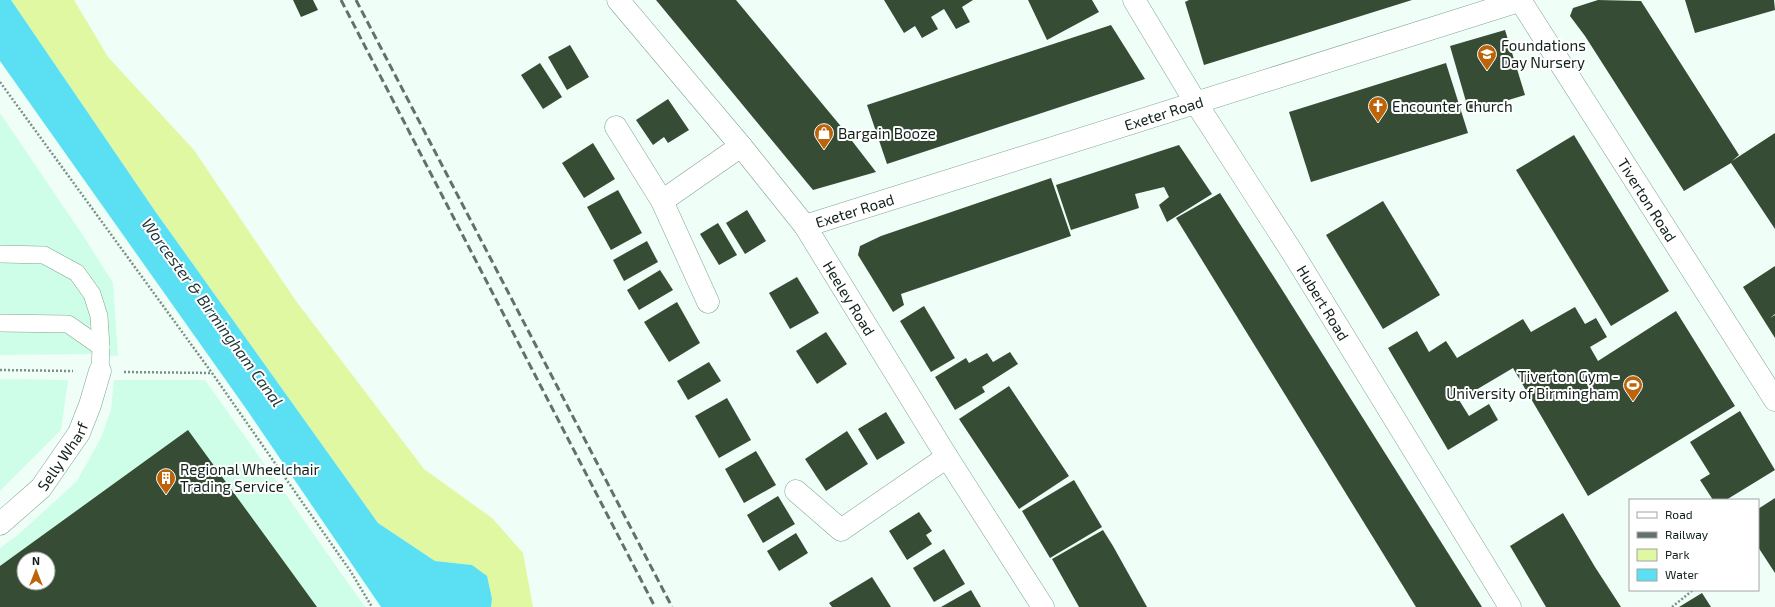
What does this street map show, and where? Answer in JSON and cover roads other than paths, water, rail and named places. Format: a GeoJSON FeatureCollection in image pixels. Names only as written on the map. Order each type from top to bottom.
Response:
{"type":"FeatureCollection","features":[{"type":"Feature","properties":{"kind":"street","name":"Heeley Road"},"geometry":{"type":"LineString","coordinates":[[618,0],[741,146],[804,226],[947,457],[1043,607]]}},
{"type":"Feature","properties":{"kind":"street","name":"Hubert Road"},"geometry":{"type":"LineString","coordinates":[[1134,0],[1196,103],[1298,262],[1510,607]]}},
{"type":"Feature","properties":{"kind":"street","name":"Exeter Road"},"geometry":{"type":"LineString","coordinates":[[804,226],[1521,0]]}},
{"type":"Feature","properties":{"kind":"street","name":"Tiverton Road"},"geometry":{"type":"LineString","coordinates":[[1521,0],[1775,400]]}},
{"type":"Feature","properties":{"kind":"street"},"geometry":{"type":"LineString","coordinates":[[616,127],[662,201],[708,302]]}},
{"type":"Feature","properties":{"kind":"street"},"geometry":{"type":"LineString","coordinates":[[662,201],[741,146]]}},
{"type":"Feature","properties":{"kind":"street","name":"Selly Wharf"},"geometry":{"type":"LineString","coordinates":[[0,524],[41,488],[79,433],[90,405],[100,371]]}},
{"type":"Feature","properties":{"kind":"street"},"geometry":{"type":"LineString","coordinates":[[796,491],[841,530],[947,457]]}},
{"type":"Feature","properties":{"kind":"lane"},"geometry":{"type":"LineString","coordinates":[[0,254],[44,255],[77,273],[92,294],[99,316],[101,346],[100,371]]}},
{"type":"Feature","properties":{"kind":"lane"},"geometry":{"type":"LineString","coordinates":[[0,323],[68,324],[101,346]]}},
{"type":"Feature","properties":{"kind":"water","name":"Worcester & Birmingham Canal"},"geometry":{"type":"Polygon","coordinates":[[[0,0],[11,0],[155,211],[378,523],[435,561],[472,565],[487,576],[492,599],[491,607],[381,607],[247,410],[0,61],[0,0]]]}},
{"type":"Feature","properties":{"kind":"railway"},"geometry":{"type":"LineString","coordinates":[[341,0],[655,607]]}},
{"type":"Feature","properties":{"kind":"railway"},"geometry":{"type":"LineString","coordinates":[[356,0],[672,607]]}},
{"type":"Feature","properties":{"kind":"place","name":"Foundations Day Nursery"},"geometry":{"type":"Point","coordinates":[1487,71]}},
{"type":"Feature","properties":{"kind":"place","name":"Encounter Church"},"geometry":{"type":"Point","coordinates":[1378,123]}},
{"type":"Feature","properties":{"kind":"place","name":"Bargain Booze"},"geometry":{"type":"Point","coordinates":[824,150]}},
{"type":"Feature","properties":{"kind":"place","name":"Tiverton Gym - University of Birmingham"},"geometry":{"type":"Point","coordinates":[1633,402]}},
{"type":"Feature","properties":{"kind":"place","name":"Regional Wheelchair Trading Service"},"geometry":{"type":"Point","coordinates":[166,495]}}]}
